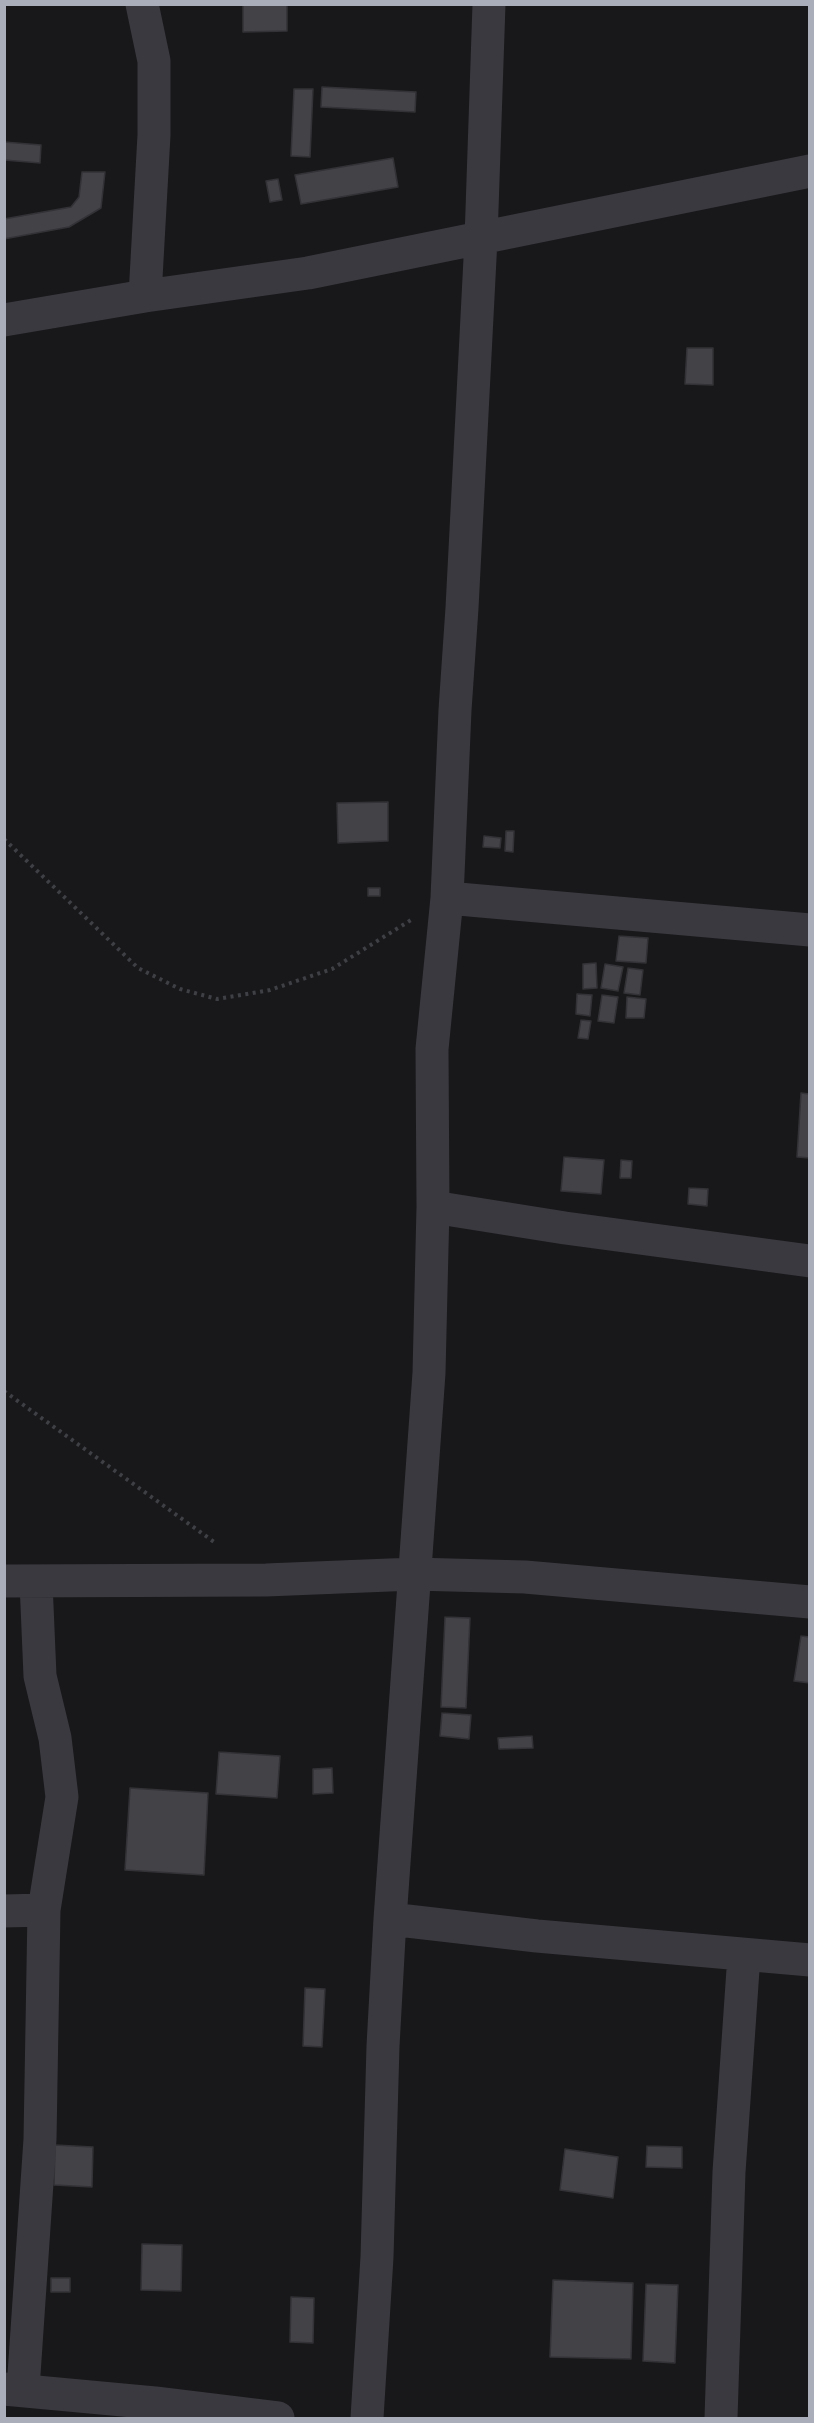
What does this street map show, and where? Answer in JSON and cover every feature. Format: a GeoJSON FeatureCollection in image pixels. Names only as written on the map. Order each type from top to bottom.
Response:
{"type":"FeatureCollection","features":[{"type":"Feature","properties":{"kind":"street"},"geometry":{"type":"LineString","coordinates":[[142,4],[154,61],[154,135],[145,296]]}},
{"type":"Feature","properties":{"kind":"street"},"geometry":{"type":"LineString","coordinates":[[367,2418],[377,2257],[383,2046],[390,1919],[429,1373],[433,1207],[432,1049],[447,898],[481,239],[489,4]]}},
{"type":"Feature","properties":{"kind":"street"},"geometry":{"type":"LineString","coordinates":[[6,322],[145,296],[308,273],[810,171]]}},
{"type":"Feature","properties":{"kind":"street"},"geometry":{"type":"LineString","coordinates":[[447,898],[810,930]]}},
{"type":"Feature","properties":{"kind":"street"},"geometry":{"type":"LineString","coordinates":[[433,1207],[576,1230],[810,1261]]}},
{"type":"Feature","properties":{"kind":"street"},"geometry":{"type":"LineString","coordinates":[[278,2418],[14,2389],[40,2139],[44,1910],[62,1797],[55,1738],[20,1582],[266,1580],[414,1574],[525,1576],[810,1602]]}},
{"type":"Feature","properties":{"kind":"street"},"geometry":{"type":"LineString","coordinates":[[4,1911],[44,1910]]}},
{"type":"Feature","properties":{"kind":"street"},"geometry":{"type":"LineString","coordinates":[[390,1919],[810,1960]]}},
{"type":"Feature","properties":{"kind":"street"},"geometry":{"type":"LineString","coordinates":[[721,2418],[729,2172],[744,1955]]}},
{"type":"Feature","properties":{"kind":"path"},"geometry":{"type":"LineString","coordinates":[[4,839],[138,968],[180,989],[217,999],[270,990],[332,969],[447,898]]}},
{"type":"Feature","properties":{"kind":"path"},"geometry":{"type":"LineString","coordinates":[[4,1391],[220,1546]]}},
{"type":"Feature","properties":{"kind":"building"},"geometry":{"type":"Polygon","coordinates":[[[243,4],[287,4],[287,31],[243,32],[243,4]]]}},
{"type":"Feature","properties":{"kind":"building"},"geometry":{"type":"Polygon","coordinates":[[[322,87],[416,92],[415,112],[321,107],[322,87]]]}},
{"type":"Feature","properties":{"kind":"building"},"geometry":{"type":"Polygon","coordinates":[[[294,89],[313,89],[310,157],[291,156],[294,89]]]}},
{"type":"Feature","properties":{"kind":"building"},"geometry":{"type":"Polygon","coordinates":[[[4,142],[41,145],[40,163],[4,160],[4,142]]]}},
{"type":"Feature","properties":{"kind":"building"},"geometry":{"type":"Polygon","coordinates":[[[393,158],[398,187],[301,204],[295,175],[393,158]]]}},
{"type":"Feature","properties":{"kind":"building"},"geometry":{"type":"Polygon","coordinates":[[[82,172],[105,172],[101,208],[69,227],[4,239],[4,219],[71,207],[79,197],[82,172]]]}},
{"type":"Feature","properties":{"kind":"building"},"geometry":{"type":"Polygon","coordinates":[[[278,179],[282,200],[270,202],[266,181],[278,179]]]}},
{"type":"Feature","properties":{"kind":"building"},"geometry":{"type":"Polygon","coordinates":[[[687,348],[713,348],[713,385],[685,384],[687,348]]]}},
{"type":"Feature","properties":{"kind":"building"},"geometry":{"type":"Polygon","coordinates":[[[388,802],[388,841],[338,843],[337,803],[388,802]]]}},
{"type":"Feature","properties":{"kind":"building"},"geometry":{"type":"Polygon","coordinates":[[[506,831],[514,831],[513,852],[505,851],[506,831]]]}},
{"type":"Feature","properties":{"kind":"building"},"geometry":{"type":"Polygon","coordinates":[[[484,836],[501,838],[500,848],[483,847],[484,836]]]}},
{"type":"Feature","properties":{"kind":"building"},"geometry":{"type":"Polygon","coordinates":[[[368,888],[380,888],[380,896],[368,896],[368,888]]]}},
{"type":"Feature","properties":{"kind":"building"},"geometry":{"type":"Polygon","coordinates":[[[619,936],[648,938],[646,963],[616,961],[619,936]]]}},
{"type":"Feature","properties":{"kind":"building"},"geometry":{"type":"Polygon","coordinates":[[[596,963],[597,988],[583,989],[583,964],[596,963]]]}},
{"type":"Feature","properties":{"kind":"building"},"geometry":{"type":"Polygon","coordinates":[[[605,964],[623,967],[618,991],[601,988],[605,964]]]}},
{"type":"Feature","properties":{"kind":"building"},"geometry":{"type":"Polygon","coordinates":[[[628,968],[643,970],[640,995],[624,993],[628,968]]]}},
{"type":"Feature","properties":{"kind":"building"},"geometry":{"type":"Polygon","coordinates":[[[577,994],[592,995],[590,1016],[576,1014],[577,994]]]}},
{"type":"Feature","properties":{"kind":"building"},"geometry":{"type":"Polygon","coordinates":[[[602,995],[618,997],[614,1023],[598,1021],[602,995]]]}},
{"type":"Feature","properties":{"kind":"building"},"geometry":{"type":"Polygon","coordinates":[[[627,997],[646,999],[644,1018],[626,1018],[627,997]]]}},
{"type":"Feature","properties":{"kind":"building"},"geometry":{"type":"Polygon","coordinates":[[[581,1020],[591,1021],[588,1039],[578,1038],[581,1020]]]}},
{"type":"Feature","properties":{"kind":"building"},"geometry":{"type":"Polygon","coordinates":[[[801,1093],[810,1094],[810,1158],[797,1157],[801,1093]]]}},
{"type":"Feature","properties":{"kind":"building"},"geometry":{"type":"Polygon","coordinates":[[[564,1157],[604,1160],[601,1194],[561,1191],[564,1157]]]}},
{"type":"Feature","properties":{"kind":"building"},"geometry":{"type":"Polygon","coordinates":[[[621,1160],[632,1161],[631,1178],[620,1178],[621,1160]]]}},
{"type":"Feature","properties":{"kind":"building"},"geometry":{"type":"Polygon","coordinates":[[[689,1188],[708,1189],[707,1206],[688,1204],[689,1188]]]}},
{"type":"Feature","properties":{"kind":"building"},"geometry":{"type":"Polygon","coordinates":[[[445,1617],[470,1618],[466,1708],[441,1707],[445,1617]]]}},
{"type":"Feature","properties":{"kind":"building"},"geometry":{"type":"Polygon","coordinates":[[[801,1636],[810,1637],[810,1683],[794,1681],[801,1636]]]}},
{"type":"Feature","properties":{"kind":"building"},"geometry":{"type":"Polygon","coordinates":[[[442,1713],[471,1715],[469,1739],[440,1736],[442,1713]]]}},
{"type":"Feature","properties":{"kind":"building"},"geometry":{"type":"Polygon","coordinates":[[[532,1736],[533,1748],[499,1749],[498,1738],[532,1736]]]}},
{"type":"Feature","properties":{"kind":"building"},"geometry":{"type":"Polygon","coordinates":[[[219,1752],[280,1756],[277,1798],[216,1794],[219,1752]]]}},
{"type":"Feature","properties":{"kind":"building"},"geometry":{"type":"Polygon","coordinates":[[[332,1768],[333,1793],[313,1794],[313,1769],[332,1768]]]}},
{"type":"Feature","properties":{"kind":"building"},"geometry":{"type":"Polygon","coordinates":[[[130,1788],[208,1793],[204,1875],[125,1870],[130,1788]]]}},
{"type":"Feature","properties":{"kind":"building"},"geometry":{"type":"Polygon","coordinates":[[[305,1988],[325,1989],[322,2047],[303,2046],[305,1988]]]}},
{"type":"Feature","properties":{"kind":"building"},"geometry":{"type":"Polygon","coordinates":[[[55,2145],[93,2147],[92,2187],[54,2185],[55,2145]]]}},
{"type":"Feature","properties":{"kind":"building"},"geometry":{"type":"Polygon","coordinates":[[[647,2146],[682,2147],[682,2168],[646,2167],[647,2146]]]}},
{"type":"Feature","properties":{"kind":"building"},"geometry":{"type":"Polygon","coordinates":[[[565,2149],[618,2157],[613,2198],[560,2190],[565,2149]]]}},
{"type":"Feature","properties":{"kind":"building"},"geometry":{"type":"Polygon","coordinates":[[[142,2244],[182,2245],[181,2291],[141,2290],[142,2244]]]}},
{"type":"Feature","properties":{"kind":"building"},"geometry":{"type":"Polygon","coordinates":[[[51,2278],[70,2278],[70,2292],[51,2292],[51,2278]]]}},
{"type":"Feature","properties":{"kind":"building"},"geometry":{"type":"Polygon","coordinates":[[[553,2280],[633,2283],[631,2359],[550,2357],[553,2280]]]}},
{"type":"Feature","properties":{"kind":"building"},"geometry":{"type":"Polygon","coordinates":[[[646,2284],[678,2285],[675,2363],[643,2361],[646,2284]]]}},
{"type":"Feature","properties":{"kind":"building"},"geometry":{"type":"Polygon","coordinates":[[[291,2297],[314,2298],[313,2343],[290,2342],[291,2297]]]}}]}
